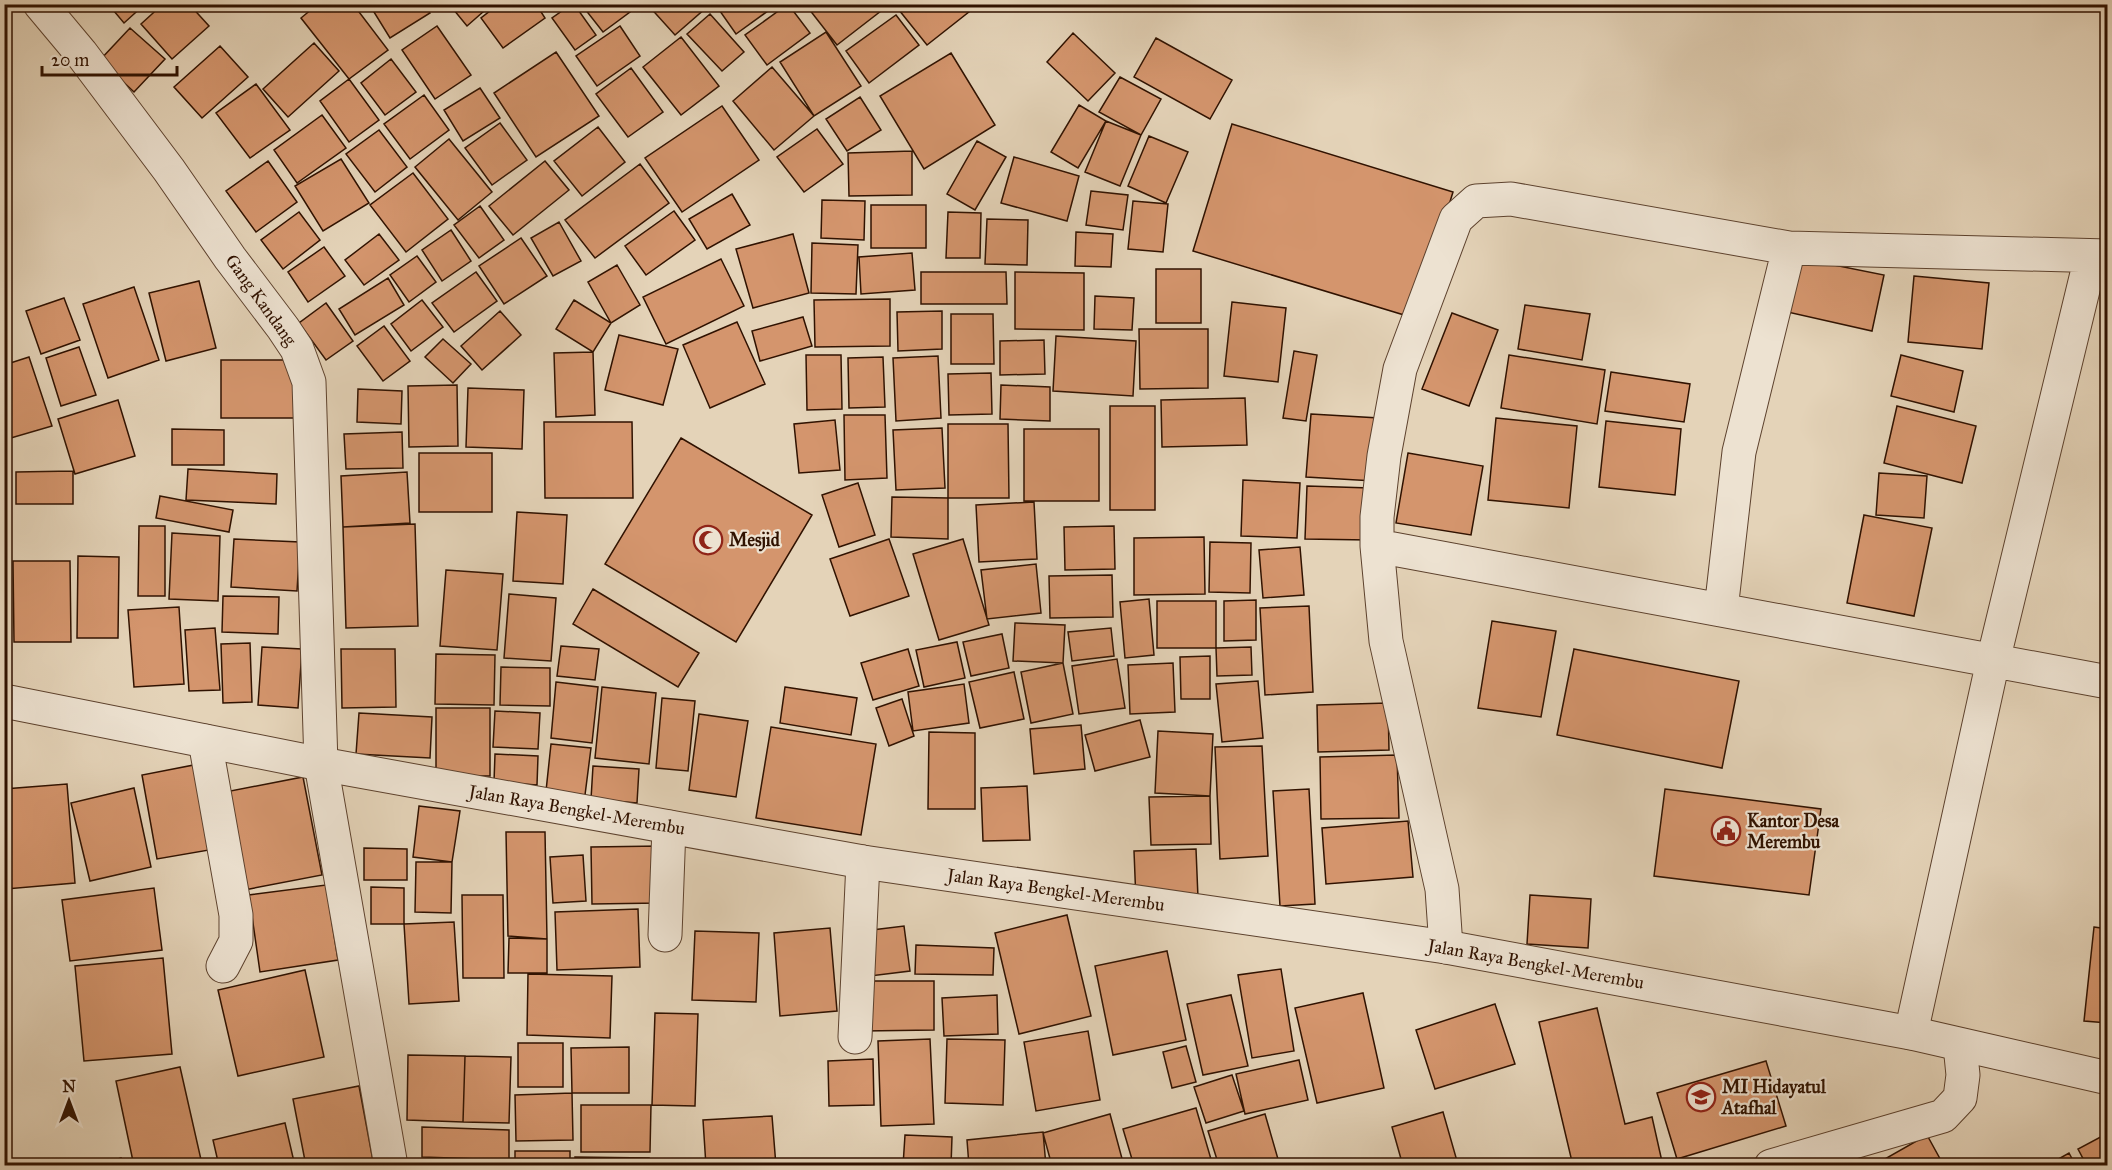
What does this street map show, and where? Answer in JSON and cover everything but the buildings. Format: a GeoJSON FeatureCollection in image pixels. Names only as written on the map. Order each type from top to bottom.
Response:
{"type":"FeatureCollection","features":[{"type":"Feature","properties":{"kind":"street","name":"Gang Kandang"},"geometry":{"type":"LineString","coordinates":[[40,4],[81,53],[163,161],[230,258],[283,328],[297,350],[309,382],[321,764],[390,1166]]}},
{"type":"Feature","properties":{"kind":"street"},"geometry":{"type":"LineString","coordinates":[[1446,947],[1442,889],[1386,641],[1377,546],[1377,517],[1384,456],[1400,369],[1456,219],[1476,201],[1511,199],[1789,248],[2099,257],[1993,660],[1911,1033]]}},
{"type":"Feature","properties":{"kind":"street"},"geometry":{"type":"LineString","coordinates":[[1721,610],[1739,452],[1789,248]]}},
{"type":"Feature","properties":{"kind":"street"},"geometry":{"type":"LineString","coordinates":[[1377,546],[2108,682]]}},
{"type":"Feature","properties":{"kind":"street","name":"Jalan Raya Bengkel-Merembu"},"geometry":{"type":"LineString","coordinates":[[4,701],[321,764],[863,862],[1446,947],[1911,1033],[2108,1078]]}},
{"type":"Feature","properties":{"kind":"street"},"geometry":{"type":"LineString","coordinates":[[205,741],[236,915],[236,941],[223,966]]}},
{"type":"Feature","properties":{"kind":"street"},"geometry":{"type":"LineString","coordinates":[[665,935],[669,826]]}},
{"type":"Feature","properties":{"kind":"street"},"geometry":{"type":"LineString","coordinates":[[855,1037],[863,862]]}},
{"type":"Feature","properties":{"kind":"street"},"geometry":{"type":"LineString","coordinates":[[1771,1166],[1942,1116],[1960,1098],[1963,1075],[1960,1045]]}},
{"type":"Feature","properties":{"kind":"place","name":"Mesjid"},"geometry":{"type":"Point","coordinates":[708,540]}},
{"type":"Feature","properties":{"kind":"place","name":"Kantor Desa Merembu"},"geometry":{"type":"Point","coordinates":[1726,831]}},
{"type":"Feature","properties":{"kind":"place","name":"MI Hidayatul Atafhal"},"geometry":{"type":"Point","coordinates":[1701,1097]}}]}
